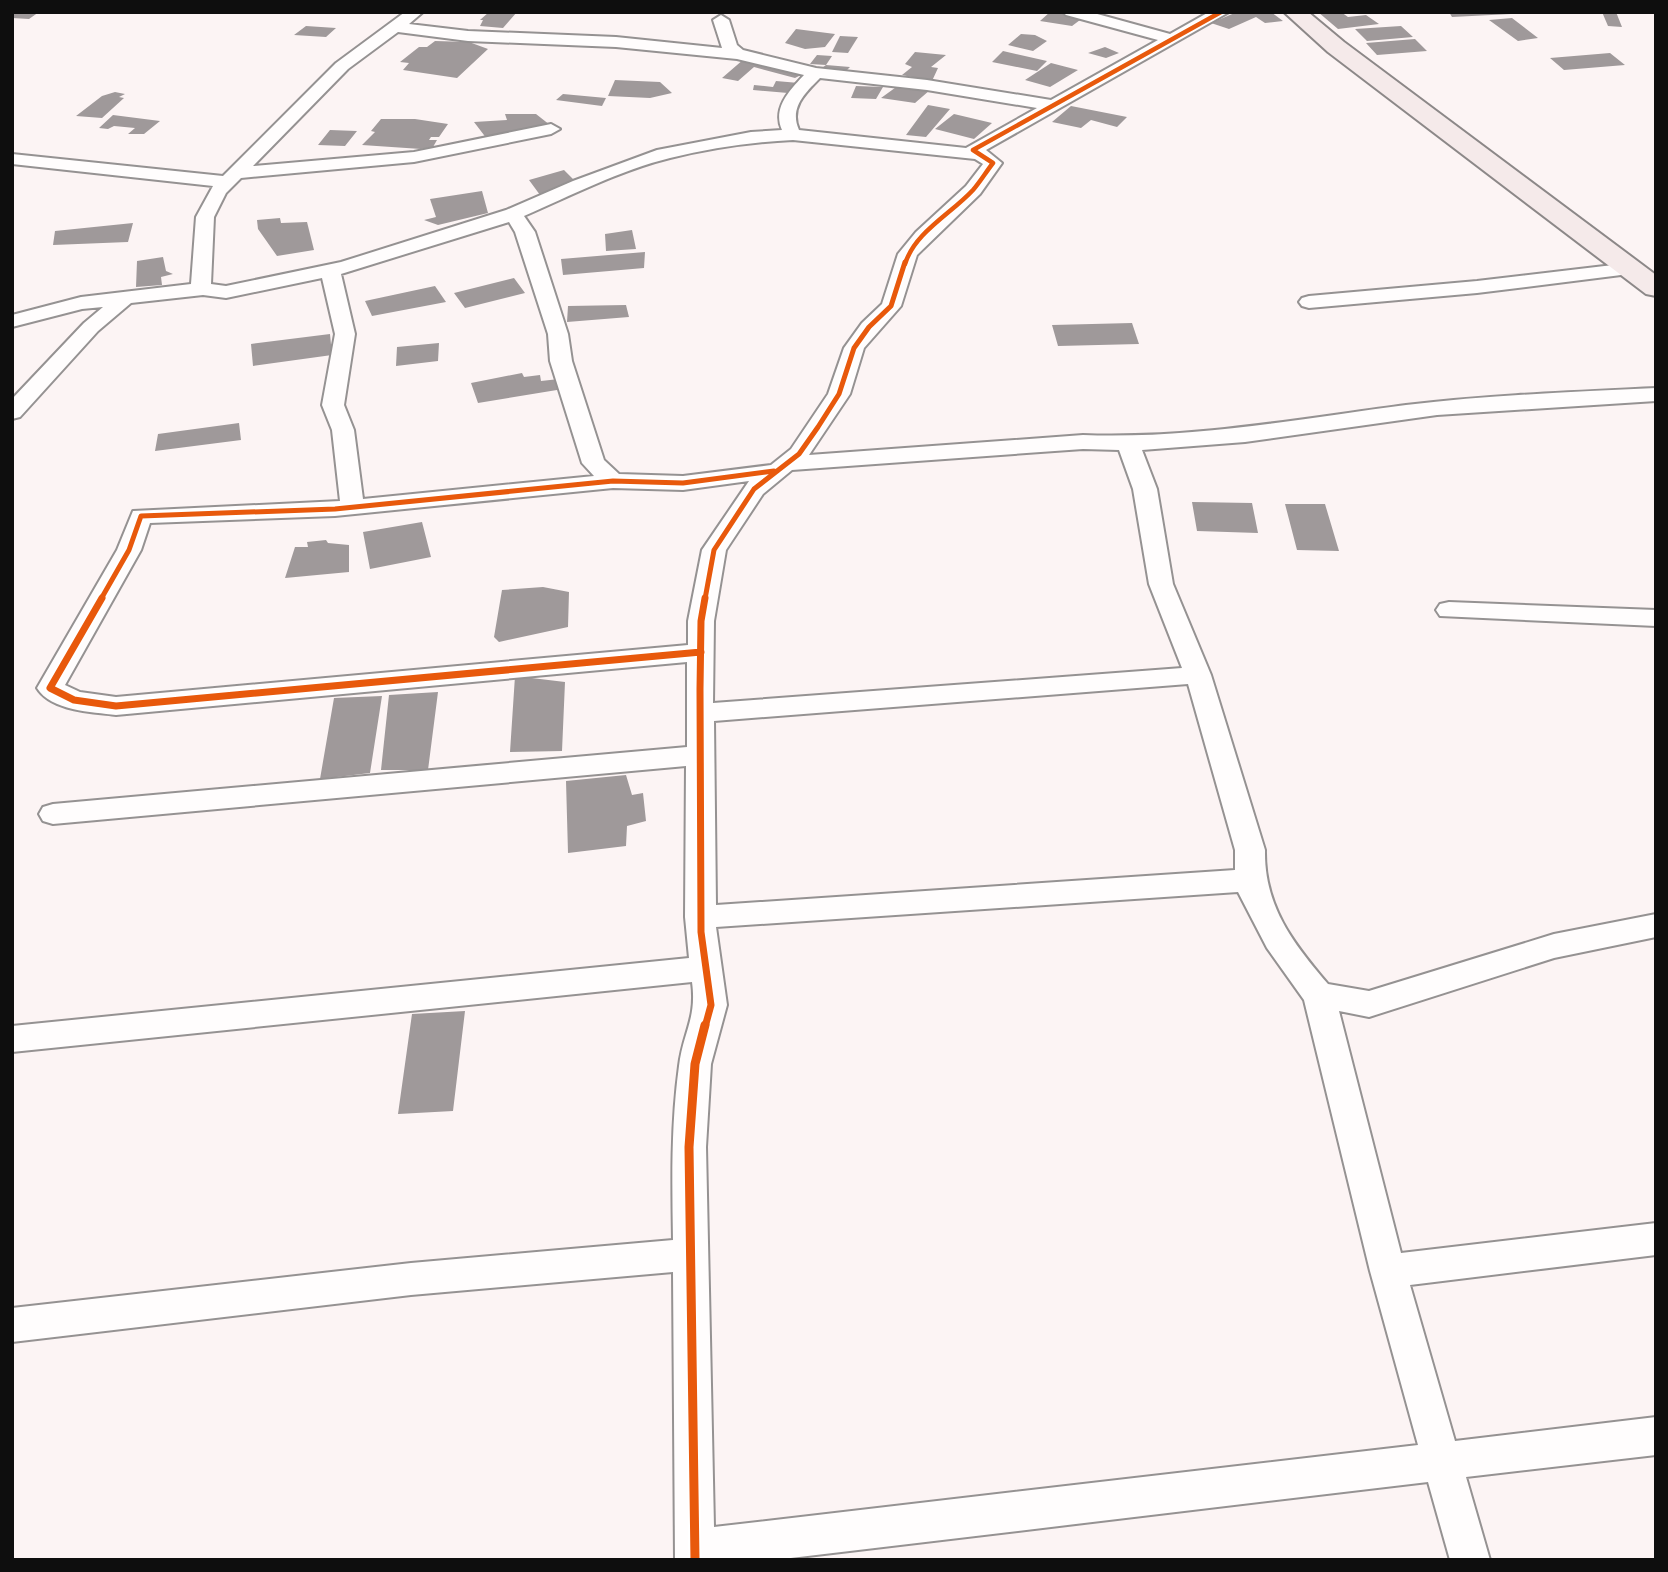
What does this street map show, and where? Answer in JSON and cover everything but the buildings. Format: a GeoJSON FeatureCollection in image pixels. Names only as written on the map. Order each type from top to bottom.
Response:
{"type":"FeatureCollection","features":[{"type":"Feature","properties":{"kind":"street"},"geometry":{"type":"LineString","coordinates":[[203,289],[200,281],[205,217],[218,191],[342,66],[415,12]]}},
{"type":"Feature","properties":{"kind":"street"},"geometry":{"type":"LineString","coordinates":[[1071,12],[1171,39]]}},
{"type":"Feature","properties":{"kind":"street"},"geometry":{"type":"LineString","coordinates":[[975,154],[973,150],[1134,63],[1221,12]]}},
{"type":"Feature","properties":{"kind":"street"},"geometry":{"type":"LineString","coordinates":[[1295,12],[1336,47],[1656,288]]}},
{"type":"Feature","properties":{"kind":"street"},"geometry":{"type":"LineString","coordinates":[[722,20],[730,47],[737,54]]}},
{"type":"Feature","properties":{"kind":"street"},"geometry":{"type":"LineString","coordinates":[[396,27],[468,36],[616,42],[737,54],[816,73],[927,85],[1053,105]]}},
{"type":"Feature","properties":{"kind":"street"},"geometry":{"type":"LineString","coordinates":[[793,135],[786,124],[787,108],[794,95],[816,73]]}},
{"type":"Feature","properties":{"kind":"street"},"geometry":{"type":"LineString","coordinates":[[12,159],[232,177],[414,157],[551,129]]}},
{"type":"Feature","properties":{"kind":"street"},"geometry":{"type":"LineString","coordinates":[[12,321],[81,303],[203,289],[226,292],[330,271],[513,214],[590,181],[663,155],[751,138],[793,135],[975,154],[993,163],[972,190],[923,236],[908,254],[891,306],[862,338],[846,367],[839,394],[799,454],[754,489],[714,550],[701,621],[700,713],[701,917],[711,1006],[695,1064],[689,1147],[695,1555],[1442,1460],[1656,1436]]}},
{"type":"Feature","properties":{"kind":"street"},"geometry":{"type":"LineString","coordinates":[[513,214],[525,232],[558,334],[561,361],[593,463],[613,481]]}},
{"type":"Feature","properties":{"kind":"street"},"geometry":{"type":"LineString","coordinates":[[1309,302],[1477,287],[1630,269]]}},
{"type":"Feature","properties":{"kind":"street"},"geometry":{"type":"LineString","coordinates":[[330,271],[345,334],[333,405],[343,430],[352,507]]}},
{"type":"Feature","properties":{"kind":"street"},"geometry":{"type":"LineString","coordinates":[[12,412],[91,327],[125,298]]}},
{"type":"Feature","properties":{"kind":"street"},"geometry":{"type":"LineString","coordinates":[[701,652],[116,706],[74,700],[50,688],[129,550],[141,516],[352,507],[613,481],[683,483],[781,468],[1083,442],[1129,446],[1262,434],[1407,412],[1656,394]]}},
{"type":"Feature","properties":{"kind":"street"},"geometry":{"type":"LineString","coordinates":[[1129,446],[1145,489],[1161,584],[1198,675],[1250,850],[1250,880],[1266,917],[1303,976],[1319,995],[1388,1271],[1470,1560]]}},
{"type":"Feature","properties":{"kind":"street"},"geometry":{"type":"LineString","coordinates":[[1449,610],[1656,618]]}},
{"type":"Feature","properties":{"kind":"street"},"geometry":{"type":"LineString","coordinates":[[700,713],[1198,675]]}},
{"type":"Feature","properties":{"kind":"street"},"geometry":{"type":"LineString","coordinates":[[53,814],[700,755]]}},
{"type":"Feature","properties":{"kind":"street"},"geometry":{"type":"LineString","coordinates":[[701,917],[1250,880]]}},
{"type":"Feature","properties":{"kind":"street"},"geometry":{"type":"LineString","coordinates":[[1319,995],[1369,1004],[1554,946],[1656,925]]}},
{"type":"Feature","properties":{"kind":"street"},"geometry":{"type":"LineString","coordinates":[[12,1039],[708,968]]}},
{"type":"Feature","properties":{"kind":"street"},"geometry":{"type":"LineString","coordinates":[[1388,1271],[1656,1239]]}},
{"type":"Feature","properties":{"kind":"street"},"geometry":{"type":"LineString","coordinates":[[12,1325],[411,1279],[691,1254]]}},
{"type":"Feature","properties":{"kind":"cycle path"},"geometry":{"type":"LineString","coordinates":[[695,1560],[689,1147],[695,1064],[711,1005],[701,932],[700,689],[701,621],[714,550],[754,489],[799,454],[818,427],[839,394],[854,348],[869,327],[891,306],[908,254],[923,236],[973,190],[993,163],[973,150],[1221,12]]}},
{"type":"Feature","properties":{"kind":"cycle path"},"geometry":{"type":"LineString","coordinates":[[701,652],[116,706],[74,700],[50,688],[129,550],[141,516],[335,509],[613,481],[683,483],[774,471]]}}]}
